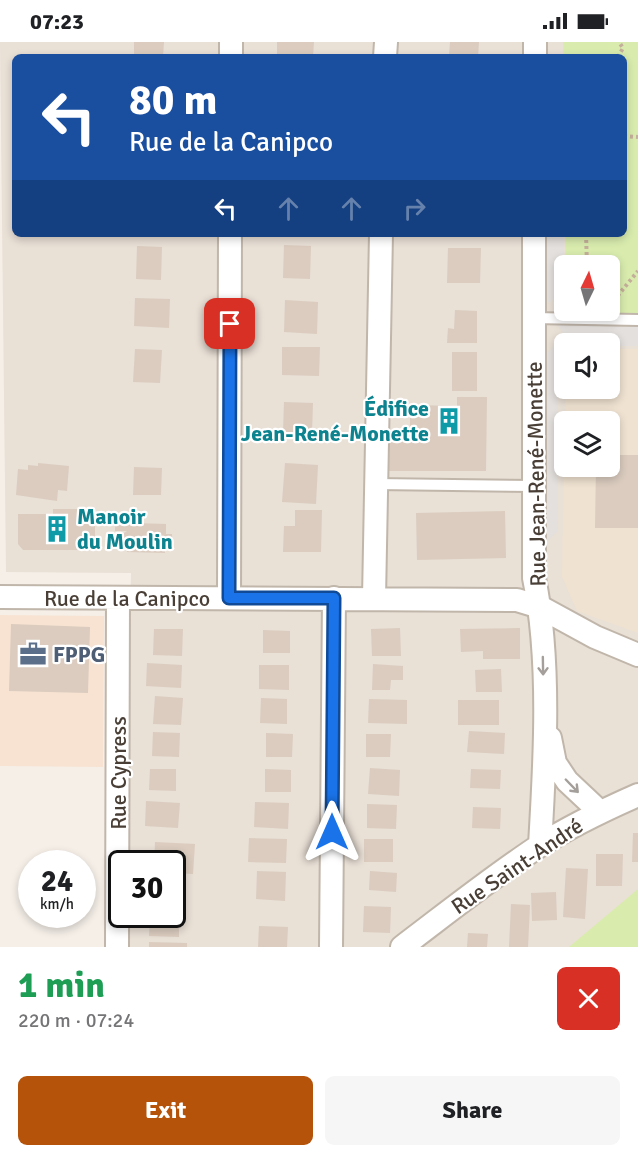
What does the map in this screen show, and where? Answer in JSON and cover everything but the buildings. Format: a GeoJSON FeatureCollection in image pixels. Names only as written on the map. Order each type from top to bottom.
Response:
{"type":"FeatureCollection","features":[{"type":"Feature","properties":{"kind":"street"},"geometry":{"type":"LineString","coordinates":[[229,598],[230,237]]}},
{"type":"Feature","properties":{"kind":"street"},"geometry":{"type":"LineString","coordinates":[[374,598],[381,237]]}},
{"type":"Feature","properties":{"kind":"street","name":"Rue Jean-René-Monette"},"geometry":{"type":"LineString","coordinates":[[534,237],[534,578],[540,608],[544,713],[540,846]]}},
{"type":"Feature","properties":{"kind":"street","name":"Rue de la Canipco"},"geometry":{"type":"LineString","coordinates":[[0,597],[517,600],[540,608],[595,637],[638,655]]}},
{"type":"Feature","properties":{"kind":"street","name":"Rue Cypress"},"geometry":{"type":"LineString","coordinates":[[117,947],[118,598]]}},
{"type":"Feature","properties":{"kind":"street"},"geometry":{"type":"LineString","coordinates":[[331,947],[334,598]]}},
{"type":"Feature","properties":{"kind":"street","name":"Rue Jean-René-Monette"},"geometry":{"type":"LineString","coordinates":[[544,713],[555,763],[567,781],[600,812]]}},
{"type":"Feature","properties":{"kind":"street","name":"Rue Saint-André"},"geometry":{"type":"LineString","coordinates":[[402,947],[478,889],[540,846],[600,812],[638,795]]}},
{"type":"Feature","properties":{"kind":"lane"},"geometry":{"type":"LineString","coordinates":[[533,318],[638,320]]}},
{"type":"Feature","properties":{"kind":"lane"},"geometry":{"type":"LineString","coordinates":[[376,484],[534,486]]}},
{"type":"Feature","properties":{"kind":"path"},"geometry":{"type":"LineString","coordinates":[[586,237],[587,255]]}},
{"type":"Feature","properties":{"kind":"path"},"geometry":{"type":"LineString","coordinates":[[620,294],[638,271]]}},
{"type":"Feature","properties":{"kind":"shaded area"},"geometry":{"type":"Polygon","coordinates":[[[0,42],[638,42],[638,943],[633,947],[125,947],[125,928],[186,928],[186,850],[126,850],[131,573],[6,572],[0,42]]]}},
{"type":"Feature","properties":{"kind":"shaded area"},"geometry":{"type":"Polygon","coordinates":[[[547,237],[564,237],[564,255],[554,255],[554,299],[547,304],[547,237]]]}},
{"type":"Feature","properties":{"kind":"shaded area"},"geometry":{"type":"Polygon","coordinates":[[[557,324],[638,324],[638,346],[620,346],[620,333],[563,333],[557,324]]]}},
{"type":"Feature","properties":{"kind":"shaded area"},"geometry":{"type":"Polygon","coordinates":[[[554,345],[554,399],[557,399],[557,411],[554,411],[554,477],[558,477],[558,531],[546,542],[548,353],[554,345]]]}},
{"type":"Feature","properties":{"kind":"shaded area"},"geometry":{"type":"Polygon","coordinates":[[[620,349],[638,349],[638,633],[577,611],[562,577],[564,477],[620,477],[620,411],[565,411],[566,399],[620,399],[620,349]]]}},
{"type":"Feature","properties":{"kind":"shaded area"},"geometry":{"type":"Polygon","coordinates":[[[0,615],[104,616],[103,767],[0,766],[0,615]]]}},
{"type":"Feature","properties":{"kind":"green space"},"geometry":{"type":"Polygon","coordinates":[[[563,42],[638,42],[638,313],[620,313],[620,255],[565,255],[565,237],[627,237],[627,54],[563,54],[563,42]]]}},
{"type":"Feature","properties":{"kind":"green space"},"geometry":{"type":"Polygon","coordinates":[[[638,889],[638,947],[569,947],[638,889]]]}},
{"type":"Feature","properties":{"kind":"place","name":"Édifice Jean-René-Monette"},"geometry":{"type":"Point","coordinates":[449,421]}},
{"type":"Feature","properties":{"kind":"place","name":"Manoir du Moulin"},"geometry":{"type":"Point","coordinates":[57,529]}},
{"type":"Feature","properties":{"kind":"place","name":"FPPG"},"geometry":{"type":"Point","coordinates":[33,654]}},
{"type":"Feature","properties":{"kind":"route"},"geometry":{"type":"LineString","coordinates":[[230,324],[229,598],[334,598],[332,832]]}}]}
